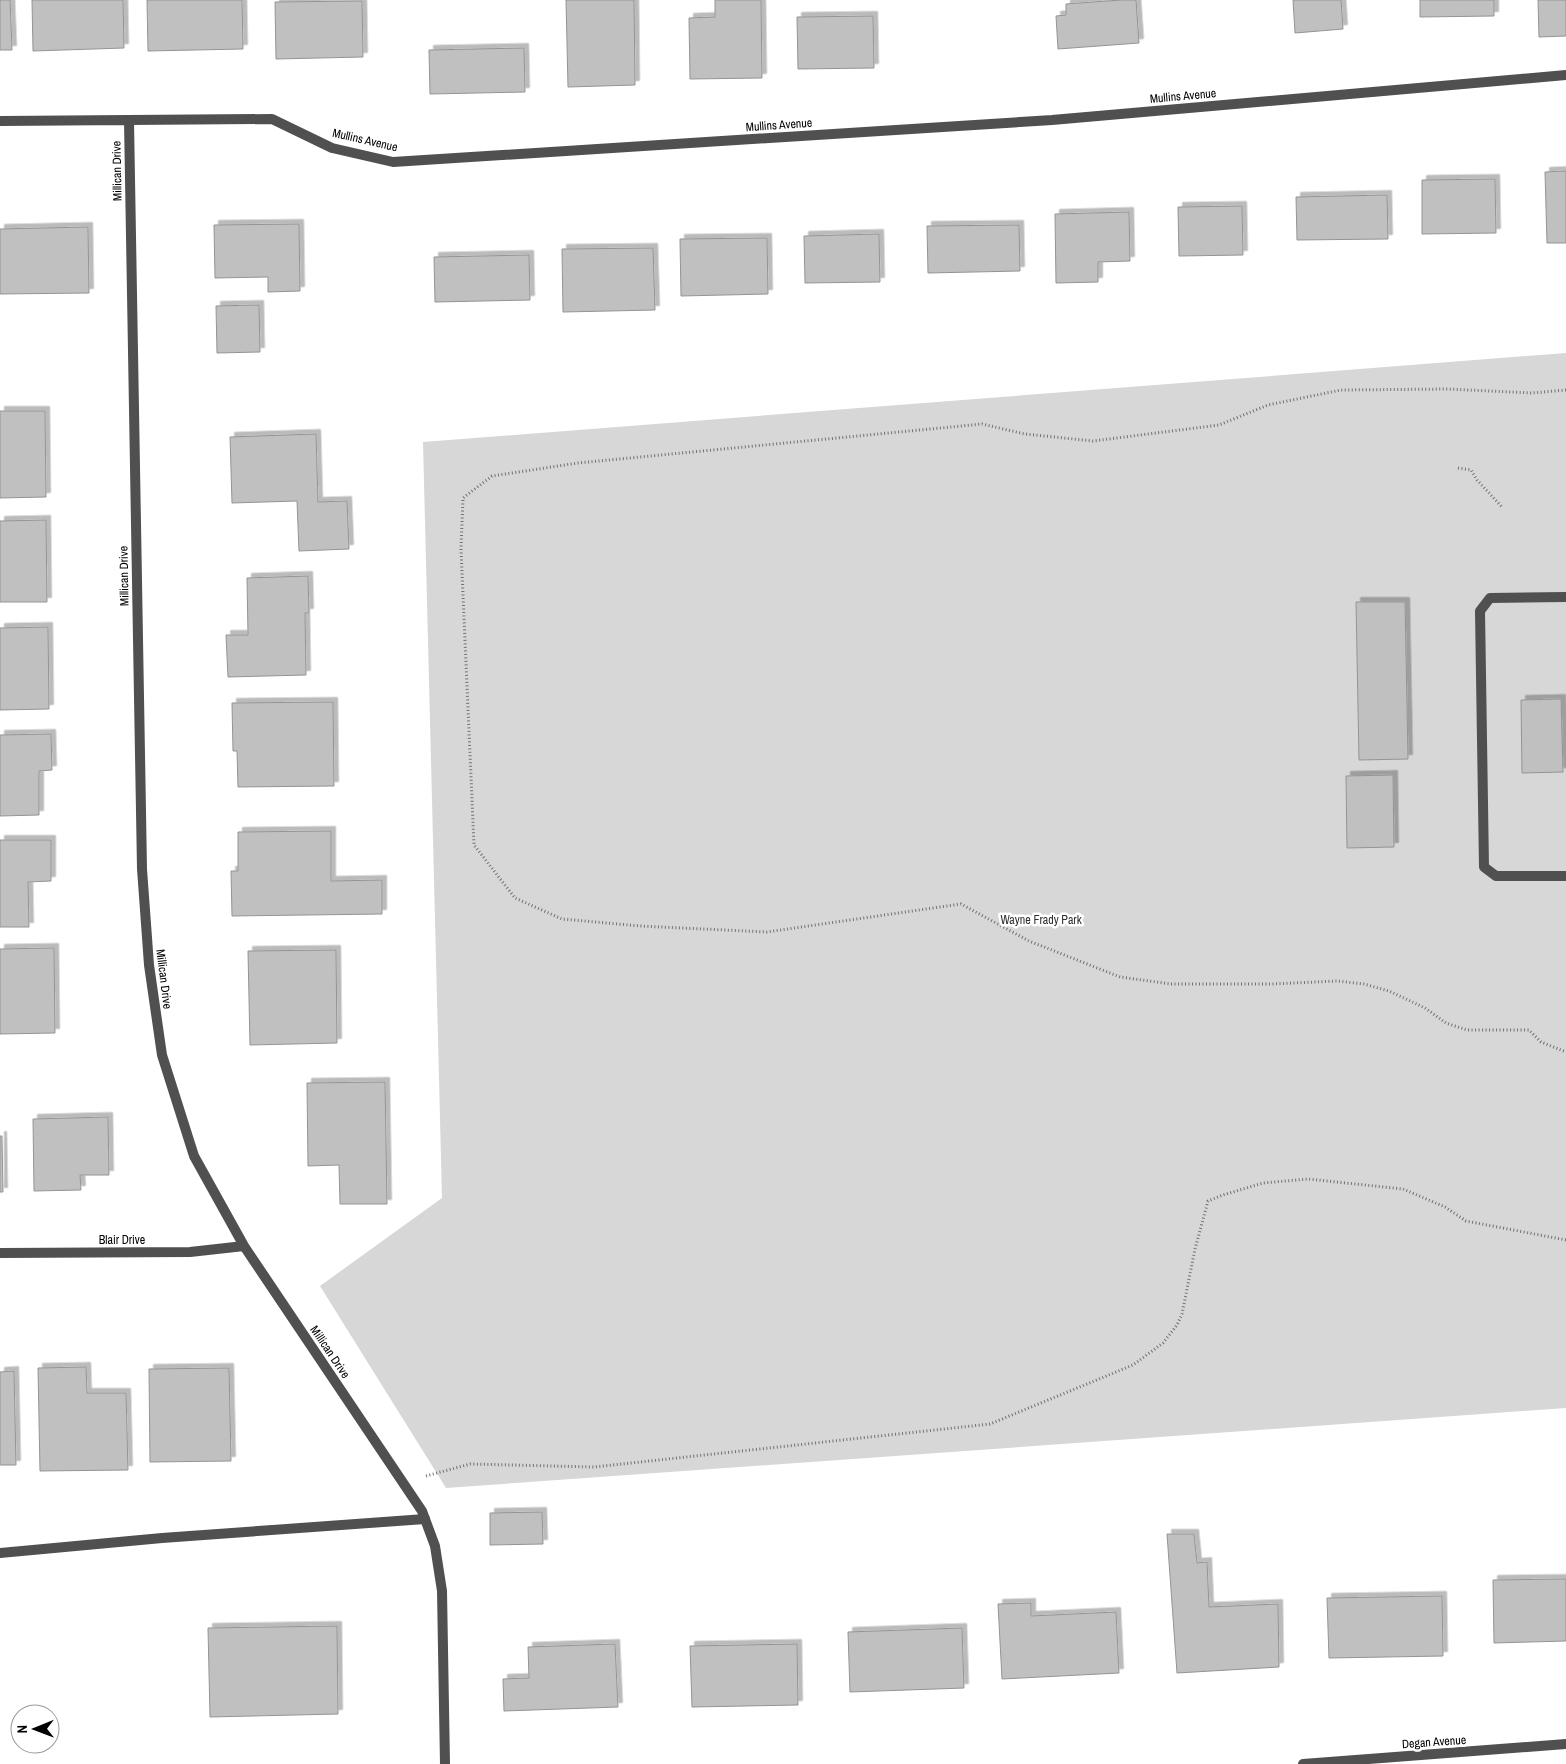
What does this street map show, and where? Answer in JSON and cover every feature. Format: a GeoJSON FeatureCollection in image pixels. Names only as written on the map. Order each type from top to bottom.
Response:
{"type":"FeatureCollection","features":[{"type":"Feature","properties":{"kind":"street","name":"Mullins Avenue"},"geometry":{"type":"LineString","coordinates":[[0,121],[272,119],[332,148],[393,162],[1052,120],[1566,75]]}},
{"type":"Feature","properties":{"kind":"street","name":"Millican Drive"},"geometry":{"type":"LineString","coordinates":[[129,121],[142,869],[149,965],[162,1055],[194,1156],[244,1246],[422,1511],[436,1546],[442,1591],[445,1764]]}},
{"type":"Feature","properties":{"kind":"street"},"geometry":{"type":"LineString","coordinates":[[1566,597],[1490,598],[1480,611],[1484,867],[1496,876],[1566,876]]}},
{"type":"Feature","properties":{"kind":"street","name":"Blair Drive"},"geometry":{"type":"LineString","coordinates":[[0,1254],[190,1252],[244,1246]]}},
{"type":"Feature","properties":{"kind":"street"},"geometry":{"type":"LineString","coordinates":[[0,1553],[162,1538],[425,1519]]}},
{"type":"Feature","properties":{"kind":"street","name":"Degan Avenue"},"geometry":{"type":"LineString","coordinates":[[1303,1764],[1566,1744]]}},
{"type":"Feature","properties":{"kind":"path"},"geometry":{"type":"LineString","coordinates":[[1566,390],[1532,393],[1448,389],[1341,390],[1268,405],[1219,425],[1093,441],[1025,434],[982,424],[578,464],[492,476],[463,498],[461,549],[474,845],[515,898],[562,919],[640,926],[767,932],[961,904],[1029,941],[1120,977],[1171,984],[1272,984],[1337,981],[1364,984],[1389,990],[1425,1008],[1446,1023],[1467,1030],[1529,1030],[1541,1042],[1566,1052]]}},
{"type":"Feature","properties":{"kind":"path"},"geometry":{"type":"LineString","coordinates":[[1458,468],[1471,470],[1476,480],[1502,508]]}},
{"type":"Feature","properties":{"kind":"path"},"geometry":{"type":"LineString","coordinates":[[403,1483],[470,1464],[594,1467],[990,1424],[1133,1365],[1163,1343],[1177,1325],[1182,1314],[1195,1249],[1208,1201],[1223,1194],[1263,1183],[1308,1179],[1402,1189],[1446,1207],[1466,1221],[1566,1240]]}},
{"type":"Feature","properties":{"kind":"green space","name":"Wayne Frady Park"},"geometry":{"type":"Polygon","coordinates":[[[1566,353],[1566,1408],[446,1488],[320,1286],[442,1198],[423,442],[1566,353]]]}},
{"type":"Feature","properties":{"kind":"building"},"geometry":{"type":"Polygon","coordinates":[[[0,0],[10,0],[12,50],[0,50],[0,0]]]}},
{"type":"Feature","properties":{"kind":"building"},"geometry":{"type":"Polygon","coordinates":[[[32,0],[123,0],[124,48],[33,51],[32,0]]]}},
{"type":"Feature","properties":{"kind":"building"},"geometry":{"type":"Polygon","coordinates":[[[147,0],[242,0],[243,49],[148,51],[147,0]]]}},
{"type":"Feature","properties":{"kind":"building"},"geometry":{"type":"Polygon","coordinates":[[[566,0],[634,0],[635,85],[568,87],[566,0]]]}},
{"type":"Feature","properties":{"kind":"building"},"geometry":{"type":"Polygon","coordinates":[[[715,0],[761,0],[762,78],[690,79],[689,18],[715,17],[715,0]]]}},
{"type":"Feature","properties":{"kind":"building"},"geometry":{"type":"Polygon","coordinates":[[[1136,0],[1139,43],[1058,49],[1056,16],[1066,15],[1066,4],[1136,0]]]}},
{"type":"Feature","properties":{"kind":"building"},"geometry":{"type":"Polygon","coordinates":[[[1293,0],[1341,0],[1343,29],[1295,33],[1293,0]]]}},
{"type":"Feature","properties":{"kind":"building"},"geometry":{"type":"Polygon","coordinates":[[[1420,0],[1494,0],[1494,16],[1420,17],[1420,0]]]}},
{"type":"Feature","properties":{"kind":"building"},"geometry":{"type":"Polygon","coordinates":[[[1538,0],[1566,0],[1566,36],[1539,37],[1538,0]]]}},
{"type":"Feature","properties":{"kind":"building"},"geometry":{"type":"Polygon","coordinates":[[[362,1],[363,57],[276,59],[275,2],[362,1]]]}},
{"type":"Feature","properties":{"kind":"building"},"geometry":{"type":"Polygon","coordinates":[[[873,16],[874,68],[798,69],[797,17],[873,16]]]}},
{"type":"Feature","properties":{"kind":"building"},"geometry":{"type":"Polygon","coordinates":[[[524,48],[525,92],[430,94],[429,50],[524,48]]]}},
{"type":"Feature","properties":{"kind":"building"},"geometry":{"type":"Polygon","coordinates":[[[1566,171],[1566,243],[1547,243],[1545,172],[1566,171]]]}},
{"type":"Feature","properties":{"kind":"building"},"geometry":{"type":"Polygon","coordinates":[[[1495,179],[1496,233],[1422,234],[1422,180],[1495,179]]]}},
{"type":"Feature","properties":{"kind":"building"},"geometry":{"type":"Polygon","coordinates":[[[1387,195],[1388,239],[1297,240],[1296,197],[1387,195]]]}},
{"type":"Feature","properties":{"kind":"building"},"geometry":{"type":"Polygon","coordinates":[[[1242,206],[1243,255],[1179,256],[1178,207],[1242,206]]]}},
{"type":"Feature","properties":{"kind":"building"},"geometry":{"type":"Polygon","coordinates":[[[1129,212],[1130,261],[1098,262],[1098,282],[1056,283],[1055,214],[1129,212]]]}},
{"type":"Feature","properties":{"kind":"building"},"geometry":{"type":"Polygon","coordinates":[[[299,224],[300,291],[268,292],[268,277],[215,278],[214,225],[299,224]]]}},
{"type":"Feature","properties":{"kind":"building"},"geometry":{"type":"Polygon","coordinates":[[[1019,225],[1020,271],[928,273],[927,226],[1019,225]]]}},
{"type":"Feature","properties":{"kind":"building"},"geometry":{"type":"Polygon","coordinates":[[[88,227],[89,293],[0,294],[0,229],[88,227]]]}},
{"type":"Feature","properties":{"kind":"building"},"geometry":{"type":"Polygon","coordinates":[[[879,234],[880,282],[805,283],[804,236],[879,234]]]}},
{"type":"Feature","properties":{"kind":"building"},"geometry":{"type":"Polygon","coordinates":[[[767,238],[768,294],[681,296],[680,239],[767,238]]]}},
{"type":"Feature","properties":{"kind":"building"},"geometry":{"type":"Polygon","coordinates":[[[653,248],[655,310],[563,312],[562,249],[653,248]]]}},
{"type":"Feature","properties":{"kind":"building"},"geometry":{"type":"Polygon","coordinates":[[[529,255],[530,300],[435,302],[434,257],[529,255]]]}},
{"type":"Feature","properties":{"kind":"building"},"geometry":{"type":"Polygon","coordinates":[[[259,305],[260,352],[217,353],[216,306],[259,305]]]}},
{"type":"Feature","properties":{"kind":"building"},"geometry":{"type":"Polygon","coordinates":[[[0,411],[45,411],[46,497],[0,498],[0,411]]]}},
{"type":"Feature","properties":{"kind":"building"},"geometry":{"type":"Polygon","coordinates":[[[316,434],[318,502],[347,501],[349,549],[299,551],[297,501],[232,503],[230,437],[316,434]]]}},
{"type":"Feature","properties":{"kind":"building"},"geometry":{"type":"Polygon","coordinates":[[[46,520],[47,602],[0,602],[0,521],[46,520]]]}},
{"type":"Feature","properties":{"kind":"building"},"geometry":{"type":"Polygon","coordinates":[[[308,576],[309,613],[305,613],[306,675],[228,677],[226,635],[248,635],[247,578],[308,576]]]}},
{"type":"Feature","properties":{"kind":"building"},"geometry":{"type":"Polygon","coordinates":[[[1356,602],[1405,602],[1408,759],[1359,760],[1356,602]]]}},
{"type":"Feature","properties":{"kind":"building"},"geometry":{"type":"Polygon","coordinates":[[[48,627],[49,709],[0,710],[0,628],[48,627]]]}},
{"type":"Feature","properties":{"kind":"building"},"geometry":{"type":"Polygon","coordinates":[[[1561,699],[1563,772],[1522,773],[1521,700],[1561,699]]]}},
{"type":"Feature","properties":{"kind":"building"},"geometry":{"type":"Polygon","coordinates":[[[333,702],[334,786],[238,787],[237,751],[233,751],[232,703],[333,702]]]}},
{"type":"Feature","properties":{"kind":"building"},"geometry":{"type":"Polygon","coordinates":[[[51,734],[52,770],[39,771],[39,815],[0,816],[0,735],[51,734]]]}},
{"type":"Feature","properties":{"kind":"building"},"geometry":{"type":"Polygon","coordinates":[[[1393,775],[1394,847],[1347,848],[1346,776],[1393,775]]]}},
{"type":"Feature","properties":{"kind":"building"},"geometry":{"type":"Polygon","coordinates":[[[331,831],[331,881],[382,880],[382,914],[232,916],[231,871],[238,871],[238,832],[331,831]]]}},
{"type":"Feature","properties":{"kind":"building"},"geometry":{"type":"Polygon","coordinates":[[[0,840],[51,840],[51,881],[28,882],[29,927],[0,927],[0,840]]]}},
{"type":"Feature","properties":{"kind":"building"},"geometry":{"type":"Polygon","coordinates":[[[54,948],[55,1033],[0,1034],[0,949],[54,948]]]}},
{"type":"Feature","properties":{"kind":"building"},"geometry":{"type":"Polygon","coordinates":[[[336,950],[337,1043],[250,1045],[248,951],[336,950]]]}},
{"type":"Feature","properties":{"kind":"building"},"geometry":{"type":"Polygon","coordinates":[[[385,1082],[387,1204],[340,1204],[339,1165],[308,1166],[307,1083],[385,1082]]]}},
{"type":"Feature","properties":{"kind":"building"},"geometry":{"type":"Polygon","coordinates":[[[108,1117],[109,1175],[80,1175],[81,1190],[34,1191],[33,1119],[108,1117]]]}},
{"type":"Feature","properties":{"kind":"building"},"geometry":{"type":"Polygon","coordinates":[[[0,1136],[2,1136],[3,1192],[0,1192],[0,1136]]]}},
{"type":"Feature","properties":{"kind":"building"},"geometry":{"type":"Polygon","coordinates":[[[86,1367],[87,1393],[126,1393],[128,1470],[40,1471],[38,1368],[86,1367]]]}},
{"type":"Feature","properties":{"kind":"building"},"geometry":{"type":"Polygon","coordinates":[[[229,1368],[231,1461],[150,1462],[149,1369],[229,1368]]]}},
{"type":"Feature","properties":{"kind":"building"},"geometry":{"type":"Polygon","coordinates":[[[14,1371],[16,1465],[0,1465],[0,1372],[14,1371]]]}},
{"type":"Feature","properties":{"kind":"building"},"geometry":{"type":"Polygon","coordinates":[[[542,1512],[543,1544],[490,1545],[490,1513],[542,1512]]]}},
{"type":"Feature","properties":{"kind":"building"},"geometry":{"type":"Polygon","coordinates":[[[1167,1534],[1194,1534],[1197,1563],[1207,1562],[1209,1607],[1278,1604],[1279,1667],[1177,1673],[1167,1534]]]}},
{"type":"Feature","properties":{"kind":"building"},"geometry":{"type":"Polygon","coordinates":[[[1566,1579],[1566,1641],[1494,1643],[1493,1580],[1566,1579]]]}},
{"type":"Feature","properties":{"kind":"building"},"geometry":{"type":"Polygon","coordinates":[[[1442,1596],[1443,1656],[1329,1658],[1327,1598],[1442,1596]]]}},
{"type":"Feature","properties":{"kind":"building"},"geometry":{"type":"Polygon","coordinates":[[[1031,1603],[1031,1616],[1116,1612],[1119,1673],[1002,1679],[998,1604],[1031,1603]]]}},
{"type":"Feature","properties":{"kind":"building"},"geometry":{"type":"Polygon","coordinates":[[[337,1626],[338,1714],[210,1717],[208,1628],[337,1626]]]}},
{"type":"Feature","properties":{"kind":"building"},"geometry":{"type":"Polygon","coordinates":[[[962,1628],[964,1688],[850,1692],[848,1632],[962,1628]]]}},
{"type":"Feature","properties":{"kind":"building"},"geometry":{"type":"Polygon","coordinates":[[[615,1644],[618,1707],[504,1711],[503,1679],[529,1678],[528,1647],[615,1644]]]}},
{"type":"Feature","properties":{"kind":"building"},"geometry":{"type":"Polygon","coordinates":[[[797,1644],[798,1705],[692,1707],[690,1646],[797,1644]]]}}]}
